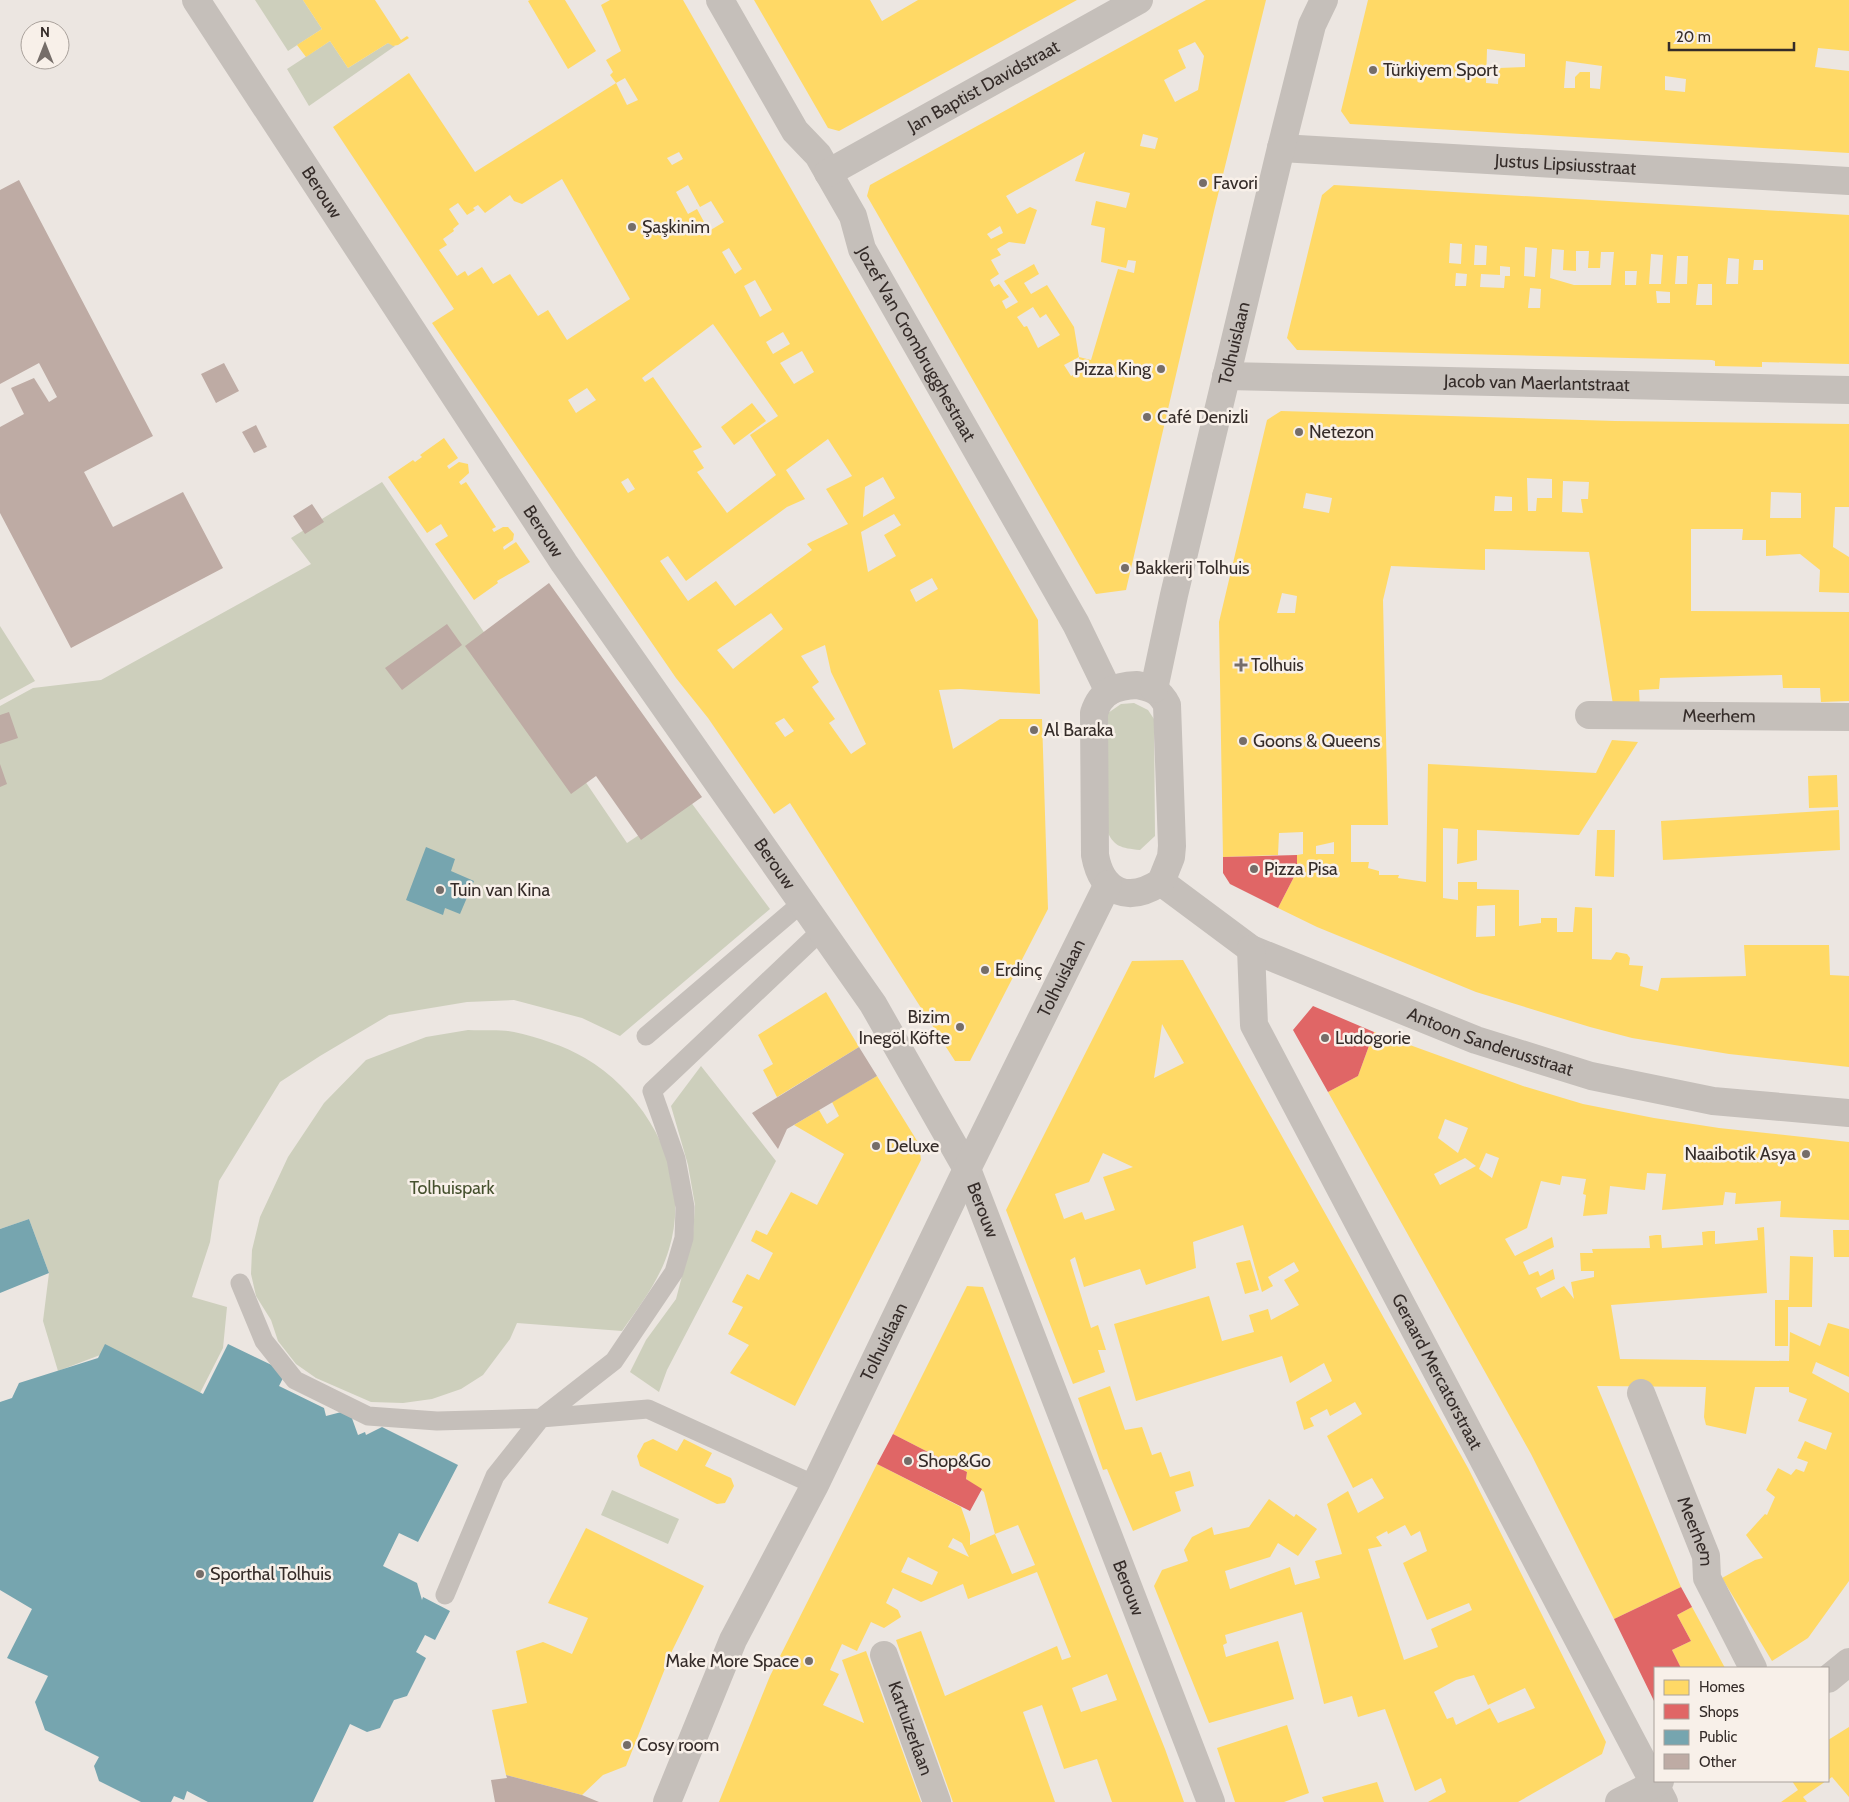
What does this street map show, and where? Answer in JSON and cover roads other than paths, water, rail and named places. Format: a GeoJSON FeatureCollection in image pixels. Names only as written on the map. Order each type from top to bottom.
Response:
{"type":"FeatureCollection","features":[{"type":"Feature","properties":{"kind":"street","name":"Berouw"},"geometry":{"type":"LineString","coordinates":[[196,0],[564,563],[874,1004],[967,1169],[1211,1802]]}},
{"type":"Feature","properties":{"kind":"street","name":"Jozef Van Crombrugghestraat"},"geometry":{"type":"LineString","coordinates":[[720,0],[795,131],[818,155],[853,216],[862,249],[1076,624],[1108,692]]}},
{"type":"Feature","properties":{"kind":"street","name":"Jan Baptist Davidstraat"},"geometry":{"type":"LineString","coordinates":[[828,173],[1139,0]]}},
{"type":"Feature","properties":{"kind":"street","name":"Tolhuislaan"},"geometry":{"type":"LineString","coordinates":[[1154,689],[1174,595],[1281,148],[1312,25],[1324,0]]}},
{"type":"Feature","properties":{"kind":"street","name":"Justus Lipsiusstraat"},"geometry":{"type":"LineString","coordinates":[[1281,148],[1849,181]]}},
{"type":"Feature","properties":{"kind":"street","name":"Jacob van Maerlantstraat"},"geometry":{"type":"LineString","coordinates":[[1226,376],[1849,390]]}},
{"type":"Feature","properties":{"kind":"street"},"geometry":{"type":"LineString","coordinates":[[1137,685],[1154,689],[1162,696],[1167,705],[1172,857],[1161,882],[1139,893],[1121,893],[1108,884],[1098,872],[1095,855],[1094,713],[1098,700],[1108,692],[1122,686],[1137,685]]}},
{"type":"Feature","properties":{"kind":"street","name":"Meerhem"},"geometry":{"type":"LineString","coordinates":[[1589,714],[1849,717]]}},
{"type":"Feature","properties":{"kind":"street","name":"Antoon Sanderusstraat"},"geometry":{"type":"LineString","coordinates":[[1161,882],[1251,949],[1476,1040],[1591,1076],[1713,1101],[1849,1113]]}},
{"type":"Feature","properties":{"kind":"street","name":"Tolhuislaan"},"geometry":{"type":"LineString","coordinates":[[667,1802],[733,1640],[815,1485],[967,1169],[1108,884]]}},
{"type":"Feature","properties":{"kind":"street","name":"Geraard Mercatorstraat"},"geometry":{"type":"LineString","coordinates":[[1251,949],[1254,1025],[1654,1780]]}},
{"type":"Feature","properties":{"kind":"street","name":"Meerhem"},"geometry":{"type":"LineString","coordinates":[[1641,1393],[1706,1556],[1707,1578],[1752,1667]]}},
{"type":"Feature","properties":{"kind":"street","name":"Kartuizerlaan"},"geometry":{"type":"LineString","coordinates":[[884,1655],[937,1802]]}},
{"type":"Feature","properties":{"kind":"street"},"geometry":{"type":"LineString","coordinates":[[1829,1678],[1849,1662]]}},
{"type":"Feature","properties":{"kind":"street"},"geometry":{"type":"LineString","coordinates":[[1619,1802],[1659,1789]]}},
{"type":"Feature","properties":{"kind":"lane"},"geometry":{"type":"LineString","coordinates":[[646,1036],[803,902]]}},
{"type":"Feature","properties":{"kind":"lane"},"geometry":{"type":"LineString","coordinates":[[445,1595],[495,1476],[541,1418],[614,1361],[674,1272],[684,1238],[685,1207],[676,1159],[652,1091],[822,930]]}},
{"type":"Feature","properties":{"kind":"lane"},"geometry":{"type":"LineString","coordinates":[[240,1283],[264,1341],[295,1380],[368,1416],[437,1421],[541,1418],[648,1409],[815,1485]]}},
{"type":"Feature","properties":{"kind":"place","name":"Türkiyem Sport"},"geometry":{"type":"Point","coordinates":[1373,70]}},
{"type":"Feature","properties":{"kind":"place","name":"Favori"},"geometry":{"type":"Point","coordinates":[1203,183]}},
{"type":"Feature","properties":{"kind":"place","name":"Şaşkinim"},"geometry":{"type":"Point","coordinates":[632,227]}},
{"type":"Feature","properties":{"kind":"place","name":"Pizza King"},"geometry":{"type":"Point","coordinates":[1161,369]}},
{"type":"Feature","properties":{"kind":"place","name":"Café Denizli"},"geometry":{"type":"Point","coordinates":[1147,417]}},
{"type":"Feature","properties":{"kind":"place","name":"Netezon"},"geometry":{"type":"Point","coordinates":[1299,432]}},
{"type":"Feature","properties":{"kind":"place","name":"Bakkerij Tolhuis"},"geometry":{"type":"Point","coordinates":[1125,568]}},
{"type":"Feature","properties":{"kind":"place","name":"Tolhuis"},"geometry":{"type":"Point","coordinates":[1241,665]}},
{"type":"Feature","properties":{"kind":"place","name":"Al Baraka"},"geometry":{"type":"Point","coordinates":[1034,730]}},
{"type":"Feature","properties":{"kind":"place","name":"Goons & Queens"},"geometry":{"type":"Point","coordinates":[1243,741]}},
{"type":"Feature","properties":{"kind":"place","name":"Pizza Pisa"},"geometry":{"type":"Point","coordinates":[1254,869]}},
{"type":"Feature","properties":{"kind":"place","name":"Tuin van Kina"},"geometry":{"type":"Point","coordinates":[440,890]}},
{"type":"Feature","properties":{"kind":"place","name":"Erdinç"},"geometry":{"type":"Point","coordinates":[985,970]}},
{"type":"Feature","properties":{"kind":"place","name":"Bizim Inegöl Köfte"},"geometry":{"type":"Point","coordinates":[960,1027]}},
{"type":"Feature","properties":{"kind":"place","name":"Ludogorie"},"geometry":{"type":"Point","coordinates":[1325,1038]}},
{"type":"Feature","properties":{"kind":"place","name":"Deluxe"},"geometry":{"type":"Point","coordinates":[876,1146]}},
{"type":"Feature","properties":{"kind":"place","name":"Naaibotik Asya"},"geometry":{"type":"Point","coordinates":[1806,1154]}},
{"type":"Feature","properties":{"kind":"place","name":"Shop&Go"},"geometry":{"type":"Point","coordinates":[908,1461]}},
{"type":"Feature","properties":{"kind":"place","name":"Sporthal Tolhuis"},"geometry":{"type":"Point","coordinates":[200,1574]}},
{"type":"Feature","properties":{"kind":"place","name":"Make More Space"},"geometry":{"type":"Point","coordinates":[809,1661]}},
{"type":"Feature","properties":{"kind":"place","name":"Cosy room"},"geometry":{"type":"Point","coordinates":[627,1745]}},
{"type":"Feature","properties":{"kind":"park label","name":"Tolhuispark"},"geometry":{"type":"Point","coordinates":[452,1188]}}]}
